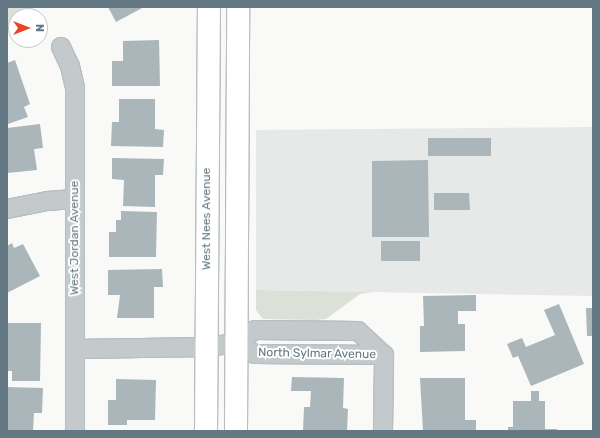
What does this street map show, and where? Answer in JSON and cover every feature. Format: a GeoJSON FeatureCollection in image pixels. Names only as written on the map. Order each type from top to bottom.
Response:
{"type":"FeatureCollection","features":[{"type":"Feature","properties":{"kind":"main road","name":"West Nees Avenue"},"geometry":{"type":"LineString","coordinates":[[206,431],[209,7]]}},
{"type":"Feature","properties":{"kind":"main road"},"geometry":{"type":"LineString","coordinates":[[236,431],[238,7]]}},
{"type":"Feature","properties":{"kind":"street","name":"West Jordan Avenue"},"geometry":{"type":"LineString","coordinates":[[61,47],[70,66],[75,88],[75,431]]}},
{"type":"Feature","properties":{"kind":"street"},"geometry":{"type":"LineString","coordinates":[[7,209],[47,201],[75,199]]}},
{"type":"Feature","properties":{"kind":"street","name":"North Sylmar Avenue"},"geometry":{"type":"LineString","coordinates":[[76,349],[206,347],[236,343],[255,330],[358,331],[384,355]]}},
{"type":"Feature","properties":{"kind":"street","name":"North Sylmar Avenue"},"geometry":{"type":"LineString","coordinates":[[236,343],[255,354],[384,355]]}},
{"type":"Feature","properties":{"kind":"street"},"geometry":{"type":"LineString","coordinates":[[383,431],[384,355]]}},
{"type":"Feature","properties":{"kind":"shaded area"},"geometry":{"type":"Polygon","coordinates":[[[7,7],[34,7],[8,8],[7,33],[7,7]]]}},
{"type":"Feature","properties":{"kind":"shaded area"},"geometry":{"type":"Polygon","coordinates":[[[593,127],[593,296],[256,290],[256,130],[593,127]]]}},
{"type":"Feature","properties":{"kind":"shaded area"},"geometry":{"type":"Polygon","coordinates":[[[256,290],[372,292],[360,294],[326,319],[315,320],[263,319],[256,310],[256,290]]]}},
{"type":"Feature","properties":{"kind":"building"},"geometry":{"type":"Polygon","coordinates":[[[108,7],[144,7],[116,22],[108,7]]]}},
{"type":"Feature","properties":{"kind":"building"},"geometry":{"type":"Polygon","coordinates":[[[159,40],[160,86],[112,86],[112,61],[123,61],[123,41],[159,40]]]}},
{"type":"Feature","properties":{"kind":"building"},"geometry":{"type":"Polygon","coordinates":[[[15,60],[30,104],[24,107],[28,117],[8,124],[7,63],[15,60]]]}},
{"type":"Feature","properties":{"kind":"building"},"geometry":{"type":"Polygon","coordinates":[[[119,99],[155,99],[155,129],[164,130],[163,147],[111,146],[112,122],[119,122],[119,99]]]}},
{"type":"Feature","properties":{"kind":"building"},"geometry":{"type":"Polygon","coordinates":[[[40,124],[43,148],[34,149],[37,170],[7,173],[7,128],[40,124]]]}},
{"type":"Feature","properties":{"kind":"building"},"geometry":{"type":"Polygon","coordinates":[[[428,138],[491,138],[491,156],[428,156],[428,138]]]}},
{"type":"Feature","properties":{"kind":"building"},"geometry":{"type":"Polygon","coordinates":[[[112,158],[164,159],[163,175],[155,175],[155,207],[123,206],[124,180],[112,179],[112,158]]]}},
{"type":"Feature","properties":{"kind":"building"},"geometry":{"type":"Polygon","coordinates":[[[428,160],[429,237],[372,237],[372,161],[428,160]]]}},
{"type":"Feature","properties":{"kind":"building"},"geometry":{"type":"Polygon","coordinates":[[[434,193],[469,193],[470,210],[434,210],[434,193]]]}},
{"type":"Feature","properties":{"kind":"building"},"geometry":{"type":"Polygon","coordinates":[[[121,211],[157,212],[156,257],[109,257],[109,232],[116,232],[116,220],[121,220],[121,211]]]}},
{"type":"Feature","properties":{"kind":"building"},"geometry":{"type":"Polygon","coordinates":[[[381,241],[420,241],[420,261],[381,261],[381,241]]]}},
{"type":"Feature","properties":{"kind":"building"},"geometry":{"type":"Polygon","coordinates":[[[12,243],[14,248],[23,244],[40,276],[7,293],[7,246],[12,243]]]}},
{"type":"Feature","properties":{"kind":"building"},"geometry":{"type":"Polygon","coordinates":[[[162,269],[163,287],[154,287],[154,318],[117,318],[120,295],[108,295],[108,270],[162,269]]]}},
{"type":"Feature","properties":{"kind":"building"},"geometry":{"type":"Polygon","coordinates":[[[476,295],[476,311],[458,311],[458,324],[465,324],[465,351],[420,352],[420,326],[424,326],[423,296],[476,295]]]}},
{"type":"Feature","properties":{"kind":"building"},"geometry":{"type":"Polygon","coordinates":[[[559,304],[584,364],[531,386],[518,356],[513,358],[507,344],[522,338],[526,347],[555,335],[544,310],[559,304]]]}},
{"type":"Feature","properties":{"kind":"building"},"geometry":{"type":"Polygon","coordinates":[[[586,308],[593,308],[593,336],[587,336],[586,308]]]}},
{"type":"Feature","properties":{"kind":"building"},"geometry":{"type":"Polygon","coordinates":[[[7,323],[41,323],[40,381],[12,381],[12,371],[7,371],[7,323]]]}},
{"type":"Feature","properties":{"kind":"building"},"geometry":{"type":"Polygon","coordinates":[[[292,377],[344,378],[343,408],[348,409],[347,431],[303,431],[304,407],[310,407],[311,391],[291,391],[292,377]]]}},
{"type":"Feature","properties":{"kind":"building"},"geometry":{"type":"Polygon","coordinates":[[[420,378],[465,378],[465,420],[476,420],[476,431],[423,431],[420,378]]]}},
{"type":"Feature","properties":{"kind":"building"},"geometry":{"type":"Polygon","coordinates":[[[116,379],[156,380],[155,420],[127,420],[127,425],[108,425],[108,400],[116,400],[116,379]]]}},
{"type":"Feature","properties":{"kind":"building"},"geometry":{"type":"Polygon","coordinates":[[[7,387],[43,388],[42,413],[34,413],[33,431],[7,431],[7,387]]]}},
{"type":"Feature","properties":{"kind":"building"},"geometry":{"type":"Polygon","coordinates":[[[531,391],[539,391],[539,401],[545,401],[545,429],[557,429],[557,431],[508,431],[508,427],[513,427],[513,401],[531,401],[531,391]]]}}]}
